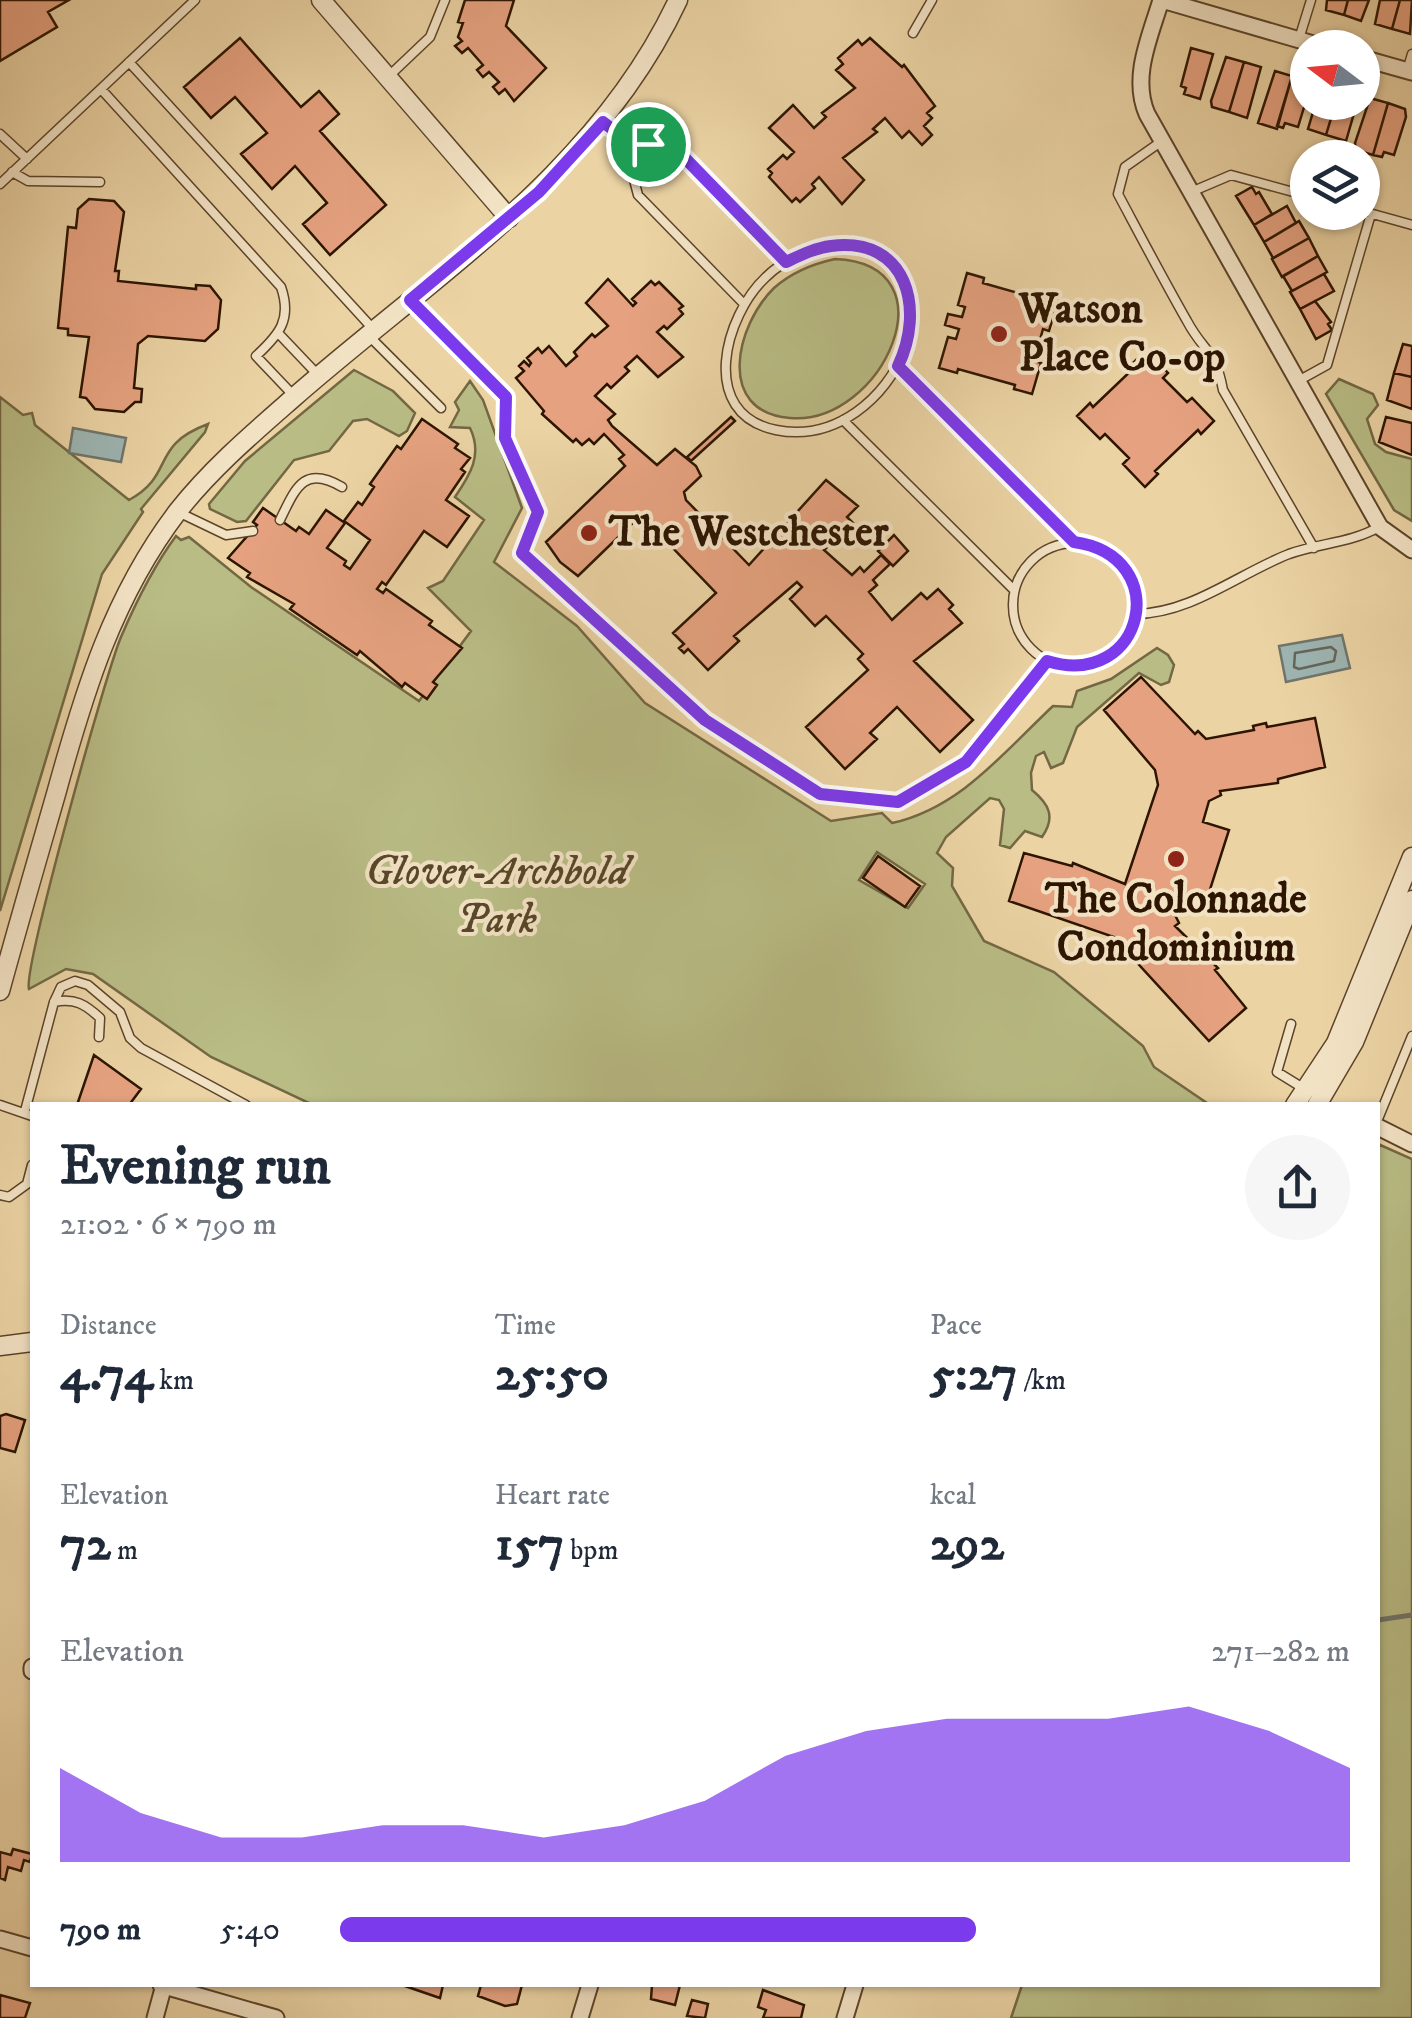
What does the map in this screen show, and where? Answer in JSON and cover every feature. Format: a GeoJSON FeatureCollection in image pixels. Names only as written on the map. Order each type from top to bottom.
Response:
{"type":"FeatureCollection","features":[{"type":"Feature","properties":{"kind":"street"},"geometry":{"type":"LineString","coordinates":[[321,0],[508,218]]}},
{"type":"Feature","properties":{"kind":"street"},"geometry":{"type":"LineString","coordinates":[[0,991],[3,968],[97,656],[128,590],[178,512],[224,461],[295,396],[552,180],[603,122],[637,75],[678,0]]}},
{"type":"Feature","properties":{"kind":"street"},"geometry":{"type":"LineString","coordinates":[[1290,37],[1161,0],[1139,82],[1143,106],[1380,527],[1412,550]]}},
{"type":"Feature","properties":{"kind":"street"},"geometry":{"type":"LineString","coordinates":[[1380,63],[1409,72]]}},
{"type":"Feature","properties":{"kind":"street"},"geometry":{"type":"LineString","coordinates":[[1314,1101],[1412,857]]}},
{"type":"Feature","properties":{"kind":"street"},"geometry":{"type":"LineString","coordinates":[[1314,1101],[1354,1042],[1412,900]]}},
{"type":"Feature","properties":{"kind":"street"},"geometry":{"type":"LineString","coordinates":[[1380,1129],[1412,1144]]}},
{"type":"Feature","properties":{"kind":"street"},"geometry":{"type":"LineString","coordinates":[[0,1939],[30,1947]]}},
{"type":"Feature","properties":{"kind":"street"},"geometry":{"type":"LineString","coordinates":[[155,2018],[163,1987]]}},
{"type":"Feature","properties":{"kind":"street"},"geometry":{"type":"LineString","coordinates":[[170,1987],[276,2018]]}},
{"type":"Feature","properties":{"kind":"street"},"geometry":{"type":"LineString","coordinates":[[580,2018],[589,1987]]}},
{"type":"Feature","properties":{"kind":"street"},"geometry":{"type":"LineString","coordinates":[[845,2018],[854,1987]]}},
{"type":"Feature","properties":{"kind":"lane"},"geometry":{"type":"LineString","coordinates":[[0,184],[195,0]]}},
{"type":"Feature","properties":{"kind":"lane"},"geometry":{"type":"LineString","coordinates":[[388,77],[430,37],[444,0]]}},
{"type":"Feature","properties":{"kind":"lane"},"geometry":{"type":"LineString","coordinates":[[913,33],[932,0]]}},
{"type":"Feature","properties":{"kind":"lane"},"geometry":{"type":"LineString","coordinates":[[1302,30],[1311,0]]}},
{"type":"Feature","properties":{"kind":"lane"},"geometry":{"type":"LineString","coordinates":[[1409,72],[1412,54]]}},
{"type":"Feature","properties":{"kind":"lane"},"geometry":{"type":"LineString","coordinates":[[129,62],[441,408]]}},
{"type":"Feature","properties":{"kind":"lane"},"geometry":{"type":"LineString","coordinates":[[101,89],[282,287],[288,308],[280,335],[256,356],[295,396]]}},
{"type":"Feature","properties":{"kind":"lane"},"geometry":{"type":"LineString","coordinates":[[603,122],[623,138],[666,146],[681,154],[786,262]]}},
{"type":"Feature","properties":{"kind":"lane"},"geometry":{"type":"LineString","coordinates":[[0,134],[26,159]]}},
{"type":"Feature","properties":{"kind":"lane"},"geometry":{"type":"LineString","coordinates":[[623,138],[638,195],[743,303]]}},
{"type":"Feature","properties":{"kind":"lane"},"geometry":{"type":"LineString","coordinates":[[1162,141],[1125,167],[1118,194],[1190,327],[1210,350],[1223,390],[1314,548]]}},
{"type":"Feature","properties":{"kind":"lane"},"geometry":{"type":"LineString","coordinates":[[12,172],[28,181],[100,182]]}},
{"type":"Feature","properties":{"kind":"lane"},"geometry":{"type":"LineString","coordinates":[[1190,192],[1231,175],[1290,191]]}},
{"type":"Feature","properties":{"kind":"lane"},"geometry":{"type":"LineString","coordinates":[[1380,216],[1412,226]]}},
{"type":"Feature","properties":{"kind":"lane"},"geometry":{"type":"LineString","coordinates":[[1297,382],[1326,365],[1361,230]]}},
{"type":"Feature","properties":{"kind":"lane"},"geometry":{"type":"LineString","coordinates":[[834,246],[867,250],[894,266],[905,282],[911,302],[912,325],[898,366],[880,392],[843,420],[814,430],[791,432],[760,424],[737,404],[724,364],[727,341],[743,303],[766,276],[786,262],[834,246]]}},
{"type":"Feature","properties":{"kind":"lane"},"geometry":{"type":"LineString","coordinates":[[410,300],[506,397],[505,438],[538,512],[522,553],[705,720],[820,794],[898,802],[966,762],[1047,661]]}},
{"type":"Feature","properties":{"kind":"lane"},"geometry":{"type":"LineString","coordinates":[[280,335],[319,376]]}},
{"type":"Feature","properties":{"kind":"lane"},"geometry":{"type":"LineString","coordinates":[[898,366],[1074,542]]}},
{"type":"Feature","properties":{"kind":"lane"},"geometry":{"type":"LineString","coordinates":[[843,420],[1014,590]]}},
{"type":"Feature","properties":{"kind":"lane"},"geometry":{"type":"LineString","coordinates":[[280,520],[300,486],[312,476],[322,475],[342,487]]}},
{"type":"Feature","properties":{"kind":"lane"},"geometry":{"type":"LineString","coordinates":[[178,512],[226,536],[252,531]]}},
{"type":"Feature","properties":{"kind":"lane"},"geometry":{"type":"LineString","coordinates":[[1136,614],[1184,605],[1290,554],[1362,537],[1380,527]]}},
{"type":"Feature","properties":{"kind":"lane"},"geometry":{"type":"LineString","coordinates":[[1074,542],[1094,545],[1126,568],[1134,586],[1136,614],[1123,644],[1107,658],[1078,667],[1047,661],[1030,648],[1018,631],[1013,611],[1014,590],[1023,570],[1036,556],[1074,542]]}},
{"type":"Feature","properties":{"kind":"lane"},"geometry":{"type":"LineString","coordinates":[[32,1102],[54,1002],[61,987],[76,981],[88,985],[120,1012],[130,1038],[141,1048],[240,1102]]}},
{"type":"Feature","properties":{"kind":"lane"},"geometry":{"type":"LineString","coordinates":[[54,1002],[71,999],[89,1008],[100,1018],[98,1036]]}},
{"type":"Feature","properties":{"kind":"lane"},"geometry":{"type":"LineString","coordinates":[[1291,1024],[1277,1072],[1314,1101]]}},
{"type":"Feature","properties":{"kind":"lane"},"geometry":{"type":"LineString","coordinates":[[1380,1114],[1412,1036]]}},
{"type":"Feature","properties":{"kind":"lane"},"geometry":{"type":"LineString","coordinates":[[0,1105],[29,1114]]}},
{"type":"Feature","properties":{"kind":"lane"},"geometry":{"type":"LineString","coordinates":[[0,1196],[9,1198],[27,1184],[30,1173]]}},
{"type":"Feature","properties":{"kind":"green space"},"geometry":{"type":"Polygon","coordinates":[[[835,259],[872,268],[892,287],[898,314],[892,343],[877,373],[853,397],[823,414],[790,418],[766,412],[751,400],[742,384],[740,365],[750,323],[781,282],[803,269],[835,259]]]}},
{"type":"Feature","properties":{"kind":"green space"},"geometry":{"type":"Polygon","coordinates":[[[354,370],[393,391],[415,413],[407,431],[399,436],[367,419],[353,421],[329,451],[294,460],[246,521],[237,522],[210,509],[209,504],[245,461],[354,370]]]}},
{"type":"Feature","properties":{"kind":"green space"},"geometry":{"type":"Polygon","coordinates":[[[1339,379],[1373,394],[1378,405],[1367,419],[1375,444],[1386,452],[1412,459],[1412,521],[1394,510],[1326,394],[1339,379]]]}},
{"type":"Feature","properties":{"kind":"green space","name":"Glover-Archbold Park"},"geometry":{"type":"Polygon","coordinates":[[[470,381],[483,400],[522,508],[494,562],[577,626],[645,703],[831,821],[882,813],[892,823],[939,805],[998,760],[1053,706],[1072,707],[1077,691],[1111,679],[1157,648],[1168,655],[1174,665],[1169,682],[1161,685],[1139,673],[1077,727],[1063,763],[1051,768],[1044,752],[1036,756],[1032,790],[1043,800],[1049,817],[1042,837],[1025,831],[1010,848],[1000,845],[1004,809],[999,800],[990,798],[946,837],[937,853],[953,868],[952,886],[984,941],[1054,972],[1143,1046],[1154,1067],[1206,1102],[307,1102],[211,1057],[93,974],[66,969],[29,989],[52,879],[112,661],[139,598],[176,536],[181,540],[189,537],[251,587],[419,701],[471,631],[428,588],[443,581],[484,520],[455,497],[475,456],[470,428],[450,427],[459,410],[455,402],[470,381]],[[877,852],[859,880],[908,908],[925,884],[877,852]]]}},
{"type":"Feature","properties":{"kind":"green space"},"geometry":{"type":"Polygon","coordinates":[[[0,397],[23,415],[32,413],[35,425],[129,500],[153,480],[177,442],[208,424],[141,509],[143,512],[102,574],[0,911],[0,397]]]}},
{"type":"Feature","properties":{"kind":"green space"},"geometry":{"type":"Polygon","coordinates":[[[1380,1145],[1412,1159],[1412,2018],[1011,2018],[1021,1987],[1380,1987],[1380,1145]]]}},
{"type":"Feature","properties":{"kind":"water"},"geometry":{"type":"Polygon","coordinates":[[[73,428],[126,438],[121,462],[69,453],[73,428]]]}},
{"type":"Feature","properties":{"kind":"water"},"geometry":{"type":"Polygon","coordinates":[[[1342,635],[1350,668],[1286,682],[1279,646],[1342,635]]]}},
{"type":"Feature","properties":{"kind":"building"},"geometry":{"type":"Polygon","coordinates":[[[0,0],[69,0],[48,12],[57,27],[0,61],[0,0]]]}},
{"type":"Feature","properties":{"kind":"building"},"geometry":{"type":"Polygon","coordinates":[[[465,0],[514,0],[506,26],[546,68],[514,101],[505,89],[499,94],[493,87],[499,82],[489,72],[483,77],[477,70],[483,65],[468,48],[462,53],[455,46],[462,41],[458,37],[463,23],[458,22],[465,0]]]}},
{"type":"Feature","properties":{"kind":"building"},"geometry":{"type":"Polygon","coordinates":[[[1327,0],[1348,0],[1344,15],[1326,10],[1327,0]]]}},
{"type":"Feature","properties":{"kind":"building"},"geometry":{"type":"Polygon","coordinates":[[[1348,0],[1369,0],[1361,21],[1344,15],[1348,0]]]}},
{"type":"Feature","properties":{"kind":"building"},"geometry":{"type":"Polygon","coordinates":[[[1380,0],[1400,0],[1392,29],[1375,24],[1380,0]]]}},
{"type":"Feature","properties":{"kind":"building"},"geometry":{"type":"Polygon","coordinates":[[[1400,0],[1412,0],[1410,34],[1392,29],[1400,0]]]}},
{"type":"Feature","properties":{"kind":"building"},"geometry":{"type":"Polygon","coordinates":[[[240,38],[301,107],[319,91],[339,114],[320,131],[386,205],[330,255],[303,224],[327,203],[295,166],[272,189],[241,154],[267,133],[235,97],[211,118],[184,87],[240,38]]]}},
{"type":"Feature","properties":{"kind":"building"},"geometry":{"type":"Polygon","coordinates":[[[870,38],[904,65],[935,106],[927,113],[932,118],[924,126],[932,135],[922,145],[909,131],[902,138],[885,118],[873,129],[877,132],[843,158],[864,180],[842,204],[819,177],[812,184],[815,188],[800,202],[796,198],[792,202],[769,177],[772,173],[768,169],[783,155],[787,159],[794,152],[769,128],[793,105],[814,128],[826,117],[822,113],[855,88],[836,70],[843,64],[838,58],[858,40],[862,45],[870,38]]]}},
{"type":"Feature","properties":{"kind":"building"},"geometry":{"type":"Polygon","coordinates":[[[1191,48],[1213,54],[1200,99],[1184,94],[1186,88],[1181,86],[1191,48]]]}},
{"type":"Feature","properties":{"kind":"building"},"geometry":{"type":"Polygon","coordinates":[[[1226,57],[1244,62],[1229,112],[1212,107],[1211,101],[1226,57]]]}},
{"type":"Feature","properties":{"kind":"building"},"geometry":{"type":"Polygon","coordinates":[[[1244,62],[1261,67],[1247,118],[1229,112],[1244,62]]]}},
{"type":"Feature","properties":{"kind":"building"},"geometry":{"type":"Polygon","coordinates":[[[1275,71],[1290,75],[1277,129],[1258,123],[1275,71]]]}},
{"type":"Feature","properties":{"kind":"building"},"geometry":{"type":"Polygon","coordinates":[[[1290,83],[1290,120],[1300,120],[1298,127],[1285,123],[1283,128],[1277,126],[1290,83]]]}},
{"type":"Feature","properties":{"kind":"building"},"geometry":{"type":"Polygon","coordinates":[[[1380,101],[1388,103],[1377,140],[1356,140],[1363,120],[1380,120],[1380,101]]]}},
{"type":"Feature","properties":{"kind":"building"},"geometry":{"type":"Polygon","coordinates":[[[1388,103],[1405,109],[1394,155],[1384,152],[1380,157],[1377,140],[1388,103]]]}},
{"type":"Feature","properties":{"kind":"building"},"geometry":{"type":"Polygon","coordinates":[[[1311,120],[1331,120],[1326,135],[1308,129],[1311,120]]]}},
{"type":"Feature","properties":{"kind":"building"},"geometry":{"type":"Polygon","coordinates":[[[1331,120],[1352,120],[1346,140],[1326,135],[1331,120]]]}},
{"type":"Feature","properties":{"kind":"building"},"geometry":{"type":"Polygon","coordinates":[[[1252,187],[1272,214],[1254,225],[1236,196],[1252,187]]]}},
{"type":"Feature","properties":{"kind":"building"},"geometry":{"type":"Polygon","coordinates":[[[89,199],[114,201],[124,212],[115,271],[119,271],[118,281],[196,289],[196,285],[210,286],[221,300],[218,329],[205,341],[148,336],[138,344],[134,388],[142,389],[141,402],[135,402],[124,412],[95,409],[80,397],[89,337],[68,335],[68,329],[58,328],[68,227],[76,228],[78,209],[89,199]]]}},
{"type":"Feature","properties":{"kind":"building"},"geometry":{"type":"Polygon","coordinates":[[[1287,206],[1290,212],[1290,227],[1264,242],[1254,225],[1287,206]]]}},
{"type":"Feature","properties":{"kind":"building"},"geometry":{"type":"Polygon","coordinates":[[[1290,226],[1290,230],[1304,230],[1309,238],[1273,258],[1264,242],[1290,226]]]}},
{"type":"Feature","properties":{"kind":"building"},"geometry":{"type":"Polygon","coordinates":[[[1309,238],[1318,256],[1282,277],[1272,259],[1309,238]]]}},
{"type":"Feature","properties":{"kind":"building"},"geometry":{"type":"Polygon","coordinates":[[[1318,256],[1327,272],[1292,291],[1283,276],[1318,256]]]}},
{"type":"Feature","properties":{"kind":"building","name":"Watson Place Co-op"},"geometry":{"type":"Polygon","coordinates":[[[967,273],[984,278],[983,283],[1039,299],[1040,295],[1058,300],[1049,331],[1043,329],[1034,361],[1041,363],[1032,394],[1014,389],[1015,385],[958,369],[957,373],[939,368],[948,337],[956,339],[959,329],[945,325],[948,314],[962,317],[965,307],[958,305],[967,273]]]}},
{"type":"Feature","properties":{"kind":"building"},"geometry":{"type":"Polygon","coordinates":[[[1324,274],[1334,291],[1300,309],[1290,292],[1324,274]]]}},
{"type":"Feature","properties":{"kind":"building","name":"The Westchester"},"geometry":{"type":"Polygon","coordinates":[[[608,279],[633,306],[636,303],[632,299],[651,281],[655,285],[659,282],[683,306],[679,309],[683,314],[667,329],[664,326],[657,332],[683,357],[658,377],[637,356],[625,367],[629,371],[611,388],[607,384],[595,396],[615,414],[608,420],[612,426],[657,465],[675,449],[696,466],[701,476],[684,492],[686,500],[749,565],[826,480],[858,506],[847,517],[853,523],[824,550],[852,575],[860,567],[864,572],[881,555],[890,564],[873,580],[877,585],[869,592],[892,620],[921,593],[927,599],[938,589],[953,605],[949,609],[962,623],[914,661],[973,720],[940,752],[897,707],[870,733],[877,739],[845,769],[806,727],[868,670],[858,659],[863,654],[826,616],[815,626],[790,599],[802,587],[797,582],[734,636],[739,641],[708,670],[688,649],[684,653],[679,648],[684,644],[673,633],[716,593],[641,515],[578,576],[560,562],[546,542],[625,466],[619,459],[624,455],[604,434],[594,444],[589,439],[582,445],[576,439],[573,442],[542,414],[544,411],[516,378],[524,371],[519,366],[524,361],[529,366],[527,358],[538,348],[542,353],[549,346],[566,366],[592,334],[595,337],[608,326],[586,303],[608,279]]]}},
{"type":"Feature","properties":{"kind":"building"},"geometry":{"type":"Polygon","coordinates":[[[1315,301],[1331,322],[1328,324],[1332,330],[1316,339],[1300,309],[1315,301]]]}},
{"type":"Feature","properties":{"kind":"building"},"geometry":{"type":"Polygon","coordinates":[[[1403,344],[1412,346],[1412,377],[1394,373],[1403,344]]]}},
{"type":"Feature","properties":{"kind":"building","name":"Watson Place Co-op"},"geometry":{"type":"Polygon","coordinates":[[[1146,350],[1168,373],[1163,378],[1187,402],[1192,398],[1214,421],[1201,434],[1198,430],[1155,471],[1158,474],[1145,487],[1123,464],[1129,458],[1105,434],[1100,439],[1077,416],[1090,403],[1093,407],[1136,366],[1133,363],[1146,350]]]}},
{"type":"Feature","properties":{"kind":"building"},"geometry":{"type":"Polygon","coordinates":[[[1394,373],[1412,377],[1412,409],[1387,400],[1394,373]]]}},
{"type":"Feature","properties":{"kind":"building"},"geometry":{"type":"Polygon","coordinates":[[[731,417],[735,421],[691,461],[687,457],[731,417]]]}},
{"type":"Feature","properties":{"kind":"building"},"geometry":{"type":"Polygon","coordinates":[[[1386,417],[1412,423],[1412,455],[1379,442],[1386,417]]]}},
{"type":"Feature","properties":{"kind":"building"},"geometry":{"type":"Polygon","coordinates":[[[422,419],[458,444],[455,448],[470,458],[446,500],[469,516],[447,547],[424,531],[386,585],[382,582],[377,589],[383,593],[386,589],[462,648],[433,682],[437,685],[427,699],[405,683],[402,687],[360,651],[357,655],[290,609],[294,604],[247,577],[250,573],[228,558],[257,525],[253,522],[263,508],[296,531],[299,527],[309,534],[326,510],[345,523],[327,548],[346,561],[344,565],[350,569],[370,540],[344,521],[358,502],[362,505],[374,487],[370,484],[422,419]]]}},
{"type":"Feature","properties":{"kind":"building"},"geometry":{"type":"Polygon","coordinates":[[[894,535],[908,551],[893,566],[878,551],[894,535]]]}},
{"type":"Feature","properties":{"kind":"building","name":"The Colonnade Condominium"},"geometry":{"type":"Polygon","coordinates":[[[1141,677],[1195,734],[1198,731],[1206,739],[1254,730],[1253,726],[1266,723],[1267,727],[1315,718],[1325,767],[1278,779],[1278,783],[1220,791],[1221,795],[1209,801],[1203,822],[1229,830],[1207,899],[1180,891],[1173,911],[1179,923],[1175,926],[1218,968],[1215,970],[1246,1008],[1209,1041],[1129,954],[1119,962],[1114,956],[1124,948],[1114,937],[1009,901],[1024,853],[1072,866],[1073,863],[1125,884],[1158,785],[1155,770],[1104,710],[1141,677]]]}},
{"type":"Feature","properties":{"kind":"building"},"geometry":{"type":"Polygon","coordinates":[[[878,856],[920,886],[905,907],[863,878],[878,856]]]}},
{"type":"Feature","properties":{"kind":"building"},"geometry":{"type":"Polygon","coordinates":[[[94,1055],[141,1089],[131,1102],[78,1102],[94,1055]]]}},
{"type":"Feature","properties":{"kind":"building"},"geometry":{"type":"Polygon","coordinates":[[[0,1416],[25,1420],[15,1452],[0,1448],[0,1416]]]}},
{"type":"Feature","properties":{"kind":"building"},"geometry":{"type":"Polygon","coordinates":[[[13,1849],[30,1853],[30,1862],[24,1860],[21,1871],[8,1867],[5,1880],[0,1878],[0,1852],[11,1855],[13,1849]]]}},
{"type":"Feature","properties":{"kind":"building"},"geometry":{"type":"Polygon","coordinates":[[[408,1987],[443,1987],[440,1998],[408,1987]]]}},
{"type":"Feature","properties":{"kind":"building"},"geometry":{"type":"Polygon","coordinates":[[[480,1987],[521,1987],[517,2004],[505,2006],[478,1996],[480,1987]]]}},
{"type":"Feature","properties":{"kind":"building"},"geometry":{"type":"Polygon","coordinates":[[[652,1987],[680,1987],[675,2005],[651,1999],[652,1987]]]}},
{"type":"Feature","properties":{"kind":"building"},"geometry":{"type":"Polygon","coordinates":[[[763,1990],[804,2005],[801,2018],[763,2018],[766,2010],[758,2007],[763,1990]]]}},
{"type":"Feature","properties":{"kind":"building"},"geometry":{"type":"Polygon","coordinates":[[[0,1995],[30,2003],[25,2018],[0,2018],[0,1995]]]}},
{"type":"Feature","properties":{"kind":"building"},"geometry":{"type":"Polygon","coordinates":[[[692,2000],[708,2004],[705,2018],[687,2016],[692,2000]]]}},
{"type":"Feature","properties":{"kind":"waterway"},"geometry":{"type":"LineString","coordinates":[[1380,1620],[1412,1615]]}},
{"type":"Feature","properties":{"kind":"place","name":"Watson Place Co-op"},"geometry":{"type":"Point","coordinates":[999,334]}},
{"type":"Feature","properties":{"kind":"place","name":"The Westchester"},"geometry":{"type":"Point","coordinates":[589,533]}},
{"type":"Feature","properties":{"kind":"place","name":"The Colonnade Condominium"},"geometry":{"type":"Point","coordinates":[1176,859]}},
{"type":"Feature","properties":{"kind":"route"},"geometry":{"type":"LineString","coordinates":[[603,122],[623,138],[648,144],[666,146],[681,154],[786,262],[811,250],[857,246],[877,253],[894,266],[905,282],[912,325],[898,366],[1074,542],[1094,545],[1111,554],[1126,568],[1134,586],[1134,626],[1123,644],[1107,658],[1088,666],[1067,667],[1047,661],[966,762],[898,802],[820,794],[705,720],[522,553],[538,512],[505,438],[506,397],[410,300],[539,192],[603,122]]}}]}
